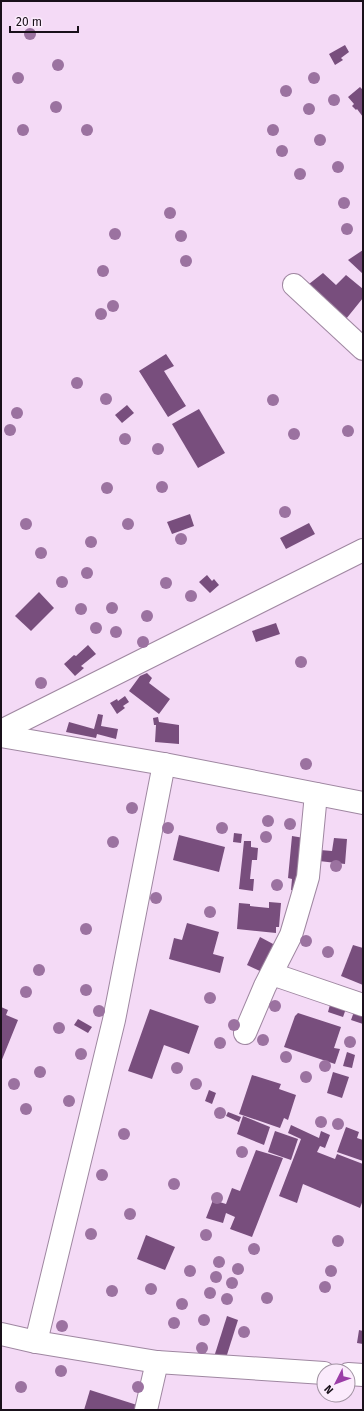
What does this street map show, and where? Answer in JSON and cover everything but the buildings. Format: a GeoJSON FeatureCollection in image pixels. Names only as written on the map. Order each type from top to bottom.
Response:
{"type":"FeatureCollection","features":[{"type":"Feature","properties":{"kind":"street"},"geometry":{"type":"LineString","coordinates":[[294,285],[363,349]]}},
{"type":"Feature","properties":{"kind":"street"},"geometry":{"type":"LineString","coordinates":[[1,731],[363,550]]}},
{"type":"Feature","properties":{"kind":"street"},"geometry":{"type":"LineString","coordinates":[[1,736],[164,764],[363,803]]}},
{"type":"Feature","properties":{"kind":"street"},"geometry":{"type":"LineString","coordinates":[[36,1342],[115,1013],[164,764]]}},
{"type":"Feature","properties":{"kind":"street"},"geometry":{"type":"LineString","coordinates":[[245,1032],[265,986],[290,935],[308,877],[316,794]]}},
{"type":"Feature","properties":{"kind":"street"},"geometry":{"type":"LineString","coordinates":[[272,974],[363,1005]]}},
{"type":"Feature","properties":{"kind":"street"},"geometry":{"type":"LineString","coordinates":[[1,1334],[36,1342],[157,1362],[316,1372]]}},
{"type":"Feature","properties":{"kind":"street"},"geometry":{"type":"LineString","coordinates":[[146,1410],[157,1362]]}}]}
